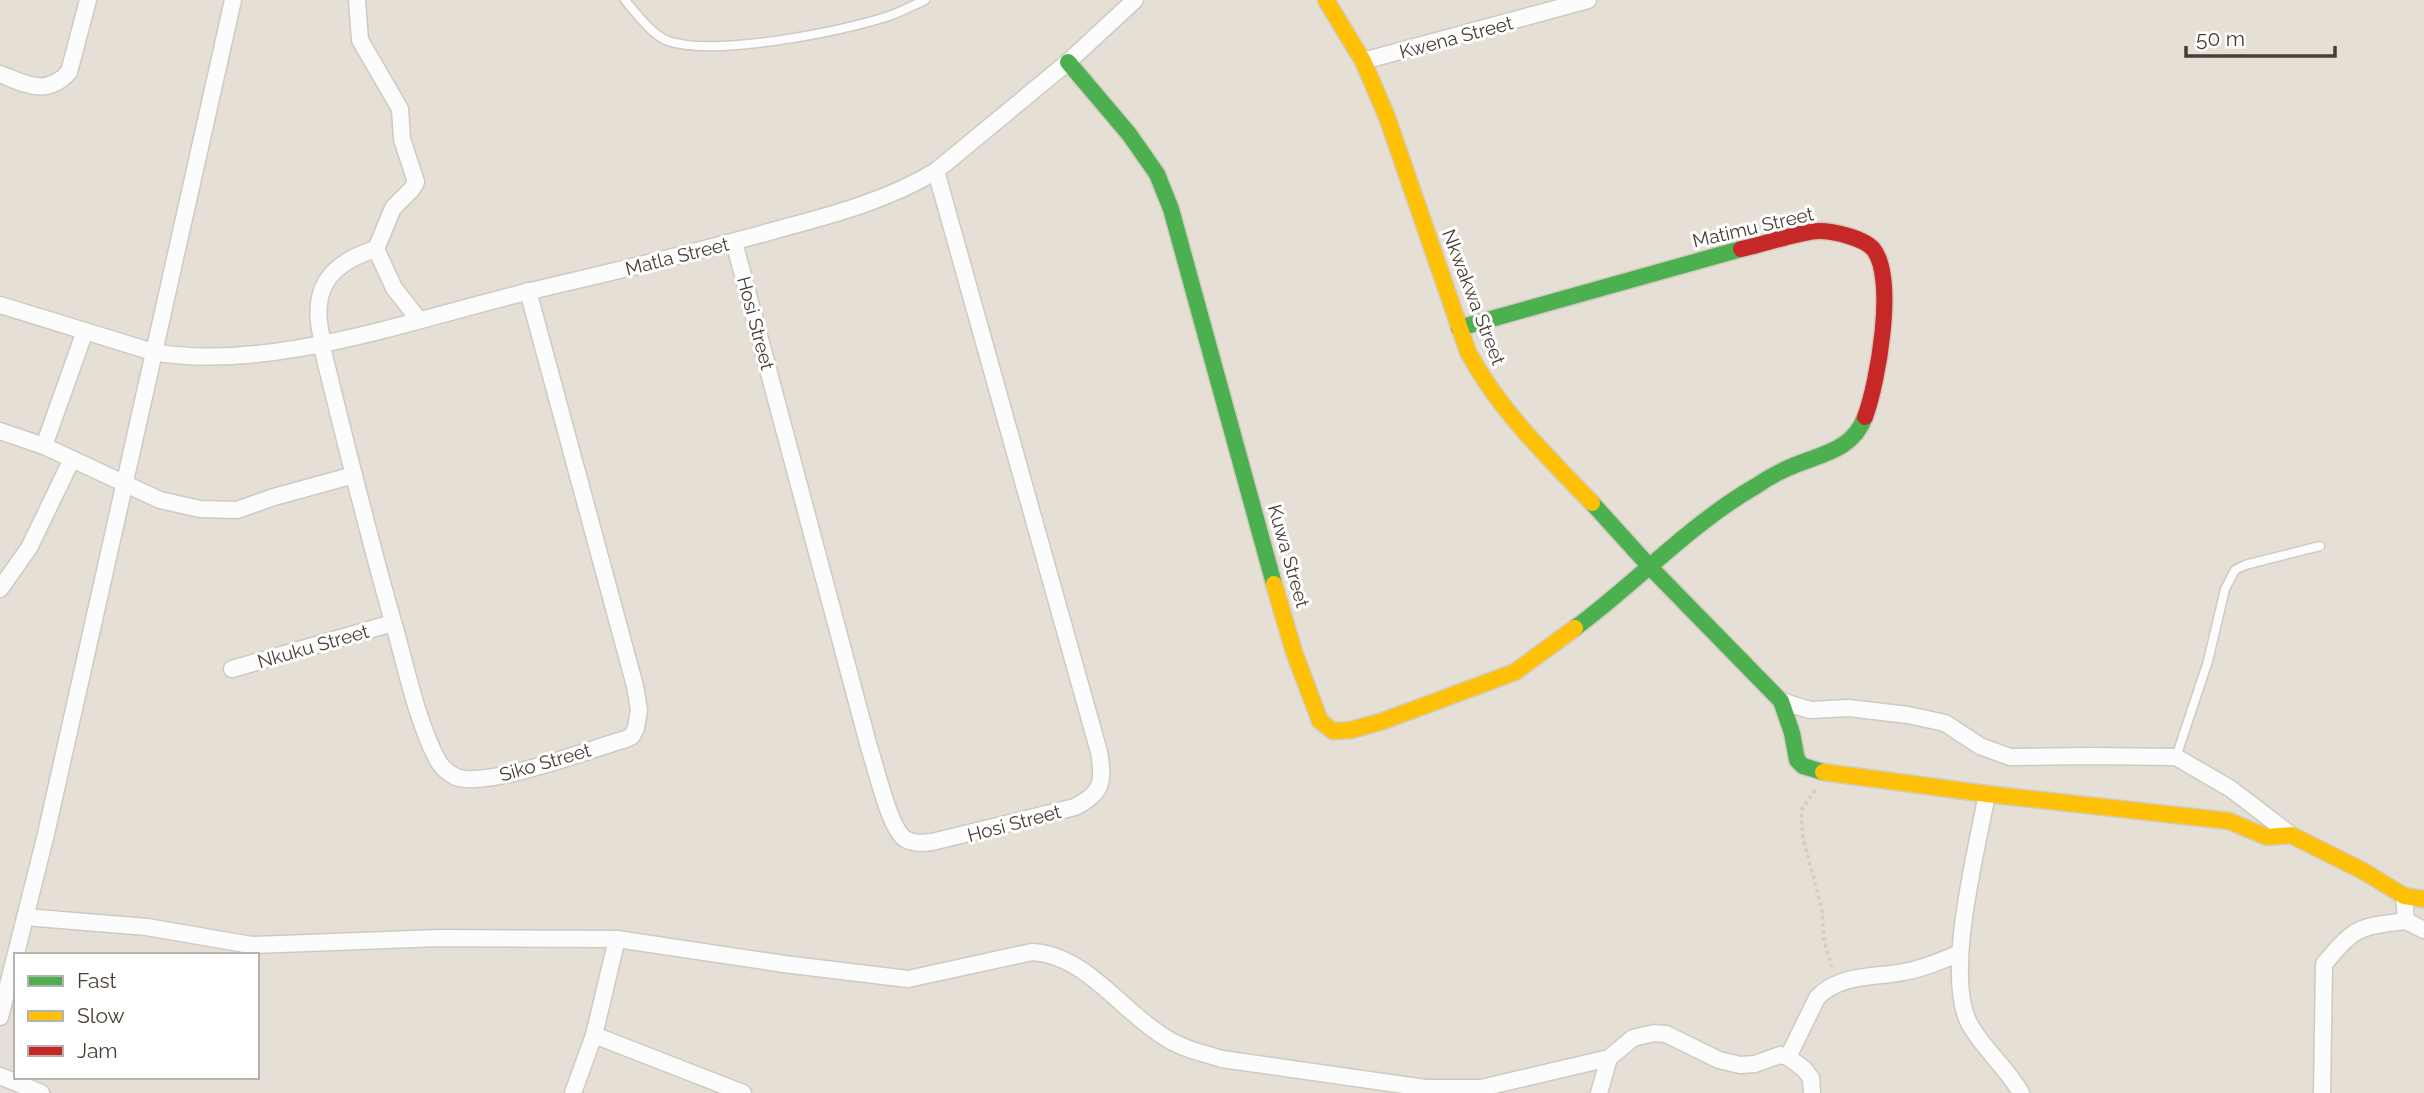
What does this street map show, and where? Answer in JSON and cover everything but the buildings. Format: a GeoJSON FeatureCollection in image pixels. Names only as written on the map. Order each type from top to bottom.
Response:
{"type":"FeatureCollection","features":[{"type":"Feature","properties":{"kind":"street"},"geometry":{"type":"LineString","coordinates":[[0,74],[37,88],[62,80],[69,72],[88,0]]}},
{"type":"Feature","properties":{"kind":"street"},"geometry":{"type":"LineString","coordinates":[[16,953],[46,834],[233,0]]}},
{"type":"Feature","properties":{"kind":"street"},"geometry":{"type":"LineString","coordinates":[[357,0],[359,40],[400,109],[402,139],[416,182],[393,208],[376,249],[394,288],[419,320]]}},
{"type":"Feature","properties":{"kind":"street","name":"Matla Street"},"geometry":{"type":"LineString","coordinates":[[0,305],[153,352],[178,357],[220,357],[322,343],[734,242],[866,204],[905,188],[936,171],[1068,62],[1135,0]]}},
{"type":"Feature","properties":{"kind":"street","name":"Nkwakwa Street"},"geometry":{"type":"LineString","coordinates":[[1326,0],[1363,61],[1387,117],[1459,328],[1483,380],[1503,407],[1650,567],[1781,701]]}},
{"type":"Feature","properties":{"kind":"street","name":"Kwena Street"},"geometry":{"type":"LineString","coordinates":[[1363,61],[1588,0]]}},
{"type":"Feature","properties":{"kind":"street","name":"Kuwa Street"},"geometry":{"type":"LineString","coordinates":[[1068,62],[1136,144],[1157,174],[1171,209],[1294,652],[1311,699],[1326,727],[1333,731],[1351,730],[1383,721],[1515,672],[1610,602],[1650,567]]}},
{"type":"Feature","properties":{"kind":"street","name":"Hosi Street"},"geometry":{"type":"LineString","coordinates":[[734,242],[869,747],[895,828],[905,838],[917,843],[932,842],[1075,807],[1095,794],[1100,785],[1102,771],[1099,751],[936,171]]}},
{"type":"Feature","properties":{"kind":"street","name":"Matimu Street"},"geometry":{"type":"LineString","coordinates":[[1459,328],[1706,258],[1818,231],[1849,236],[1872,247],[1879,259],[1886,295],[1878,362],[1868,409],[1860,430],[1848,442],[1832,451],[1788,468],[1737,497],[1710,516],[1650,567]]}},
{"type":"Feature","properties":{"kind":"street","name":"Siko Street"},"geometry":{"type":"LineString","coordinates":[[376,249],[352,256],[338,267],[327,281],[318,307],[319,328],[354,475],[417,706],[442,767],[456,777],[466,780],[483,780],[515,772],[626,739],[632,736],[636,728],[639,710],[635,686],[528,292]]}},
{"type":"Feature","properties":{"kind":"street"},"geometry":{"type":"LineString","coordinates":[[44,446],[85,331]]}},
{"type":"Feature","properties":{"kind":"street"},"geometry":{"type":"LineString","coordinates":[[0,431],[72,458],[160,500],[200,509],[237,510],[354,475]]}},
{"type":"Feature","properties":{"kind":"street"},"geometry":{"type":"LineString","coordinates":[[0,589],[29,548],[72,458]]}},
{"type":"Feature","properties":{"kind":"street","name":"Nkuku Street"},"geometry":{"type":"LineString","coordinates":[[232,669],[393,623]]}},
{"type":"Feature","properties":{"kind":"street"},"geometry":{"type":"LineString","coordinates":[[1781,701],[1810,710],[1849,708],[1908,715],[1945,723],[1980,746],[2010,757],[2176,757],[2231,789],[2291,835],[2404,896],[2424,900]]}},
{"type":"Feature","properties":{"kind":"street"},"geometry":{"type":"LineString","coordinates":[[1781,701],[1792,733],[1797,760],[1812,770],[1995,795],[2229,821],[2259,836],[2282,839],[2291,835]]}},
{"type":"Feature","properties":{"kind":"street"},"geometry":{"type":"LineString","coordinates":[[1995,795],[1966,902],[1960,953],[1962,996],[1968,1021],[2021,1093]]}},
{"type":"Feature","properties":{"kind":"street"},"geometry":{"type":"LineString","coordinates":[[2404,896],[2406,921]]}},
{"type":"Feature","properties":{"kind":"street"},"geometry":{"type":"LineString","coordinates":[[25,917],[146,927],[251,945],[440,938],[617,939],[908,979],[1032,952],[1045,952],[1067,960],[1166,1039],[1193,1051],[1222,1059],[1373,1087],[1481,1088],[1609,1058],[1633,1038],[1654,1033],[1667,1034],[1719,1060],[1740,1065],[1755,1064],[1780,1055],[1788,1057],[1811,1078],[1812,1093]]}},
{"type":"Feature","properties":{"kind":"street"},"geometry":{"type":"LineString","coordinates":[[2322,1093],[2324,964],[2336,948],[2363,927],[2406,921],[2424,930]]}},
{"type":"Feature","properties":{"kind":"street"},"geometry":{"type":"LineString","coordinates":[[573,1093],[594,1035],[617,939]]}},
{"type":"Feature","properties":{"kind":"street"},"geometry":{"type":"LineString","coordinates":[[1788,1057],[1817,998],[1824,990],[1837,983],[1907,971],[1960,953]]}},
{"type":"Feature","properties":{"kind":"street"},"geometry":{"type":"LineString","coordinates":[[0,1017],[14,961]]}},
{"type":"Feature","properties":{"kind":"street"},"geometry":{"type":"LineString","coordinates":[[594,1035],[743,1093]]}},
{"type":"Feature","properties":{"kind":"street"},"geometry":{"type":"LineString","coordinates":[[1599,1093],[1609,1058]]}},
{"type":"Feature","properties":{"kind":"street"},"geometry":{"type":"LineString","coordinates":[[0,1076],[41,1093]]}},
{"type":"Feature","properties":{"kind":"lane"},"geometry":{"type":"LineString","coordinates":[[625,0],[641,19],[666,40],[710,46],[803,37],[888,17],[925,0]]}},
{"type":"Feature","properties":{"kind":"lane"},"geometry":{"type":"LineString","coordinates":[[2176,757],[2208,661],[2225,589],[2235,570],[2320,546]]}},
{"type":"Feature","properties":{"kind":"path"},"geometry":{"type":"LineString","coordinates":[[1830,773],[1801,811],[1803,838],[1822,910],[1824,941],[1837,983]]}},
{"type":"Feature","properties":{"kind":"shaded area"},"geometry":{"type":"Polygon","coordinates":[[[0,0],[2424,0],[2424,1093],[0,1093],[0,0]]]}},
{"type":"Feature","properties":{"kind":"traffic: fast"},"geometry":{"type":"LineString","coordinates":[[1068,62],[1129,134],[1157,174],[1171,209],[1274,584]]}},
{"type":"Feature","properties":{"kind":"traffic: fast"},"geometry":{"type":"LineString","coordinates":[[1459,328],[1741,249]]}},
{"type":"Feature","properties":{"kind":"traffic: fast"},"geometry":{"type":"LineString","coordinates":[[1575,628],[1732,501],[1776,474],[1843,445],[1852,438],[1865,417]]}},
{"type":"Feature","properties":{"kind":"traffic: fast"},"geometry":{"type":"LineString","coordinates":[[1592,503],[1650,567],[1781,701],[1792,733],[1797,760],[1803,766],[1823,772]]}},
{"type":"Feature","properties":{"kind":"traffic: slow"},"geometry":{"type":"LineString","coordinates":[[1326,0],[1363,61],[1387,117],[1468,352],[1509,413],[1592,503]]}},
{"type":"Feature","properties":{"kind":"traffic: slow"},"geometry":{"type":"LineString","coordinates":[[1274,584],[1294,652],[1320,721],[1333,731],[1351,730],[1383,721],[1515,672],[1575,628]]}},
{"type":"Feature","properties":{"kind":"traffic: slow"},"geometry":{"type":"LineString","coordinates":[[1823,772],[1987,794],[2229,821],[2267,837],[2291,835],[2365,872],[2404,896],[2424,899]]}},
{"type":"Feature","properties":{"kind":"traffic: jam"},"geometry":{"type":"LineString","coordinates":[[1741,249],[1819,231],[1856,239],[1874,250],[1884,284],[1883,332],[1875,380],[1865,417]]}}]}
